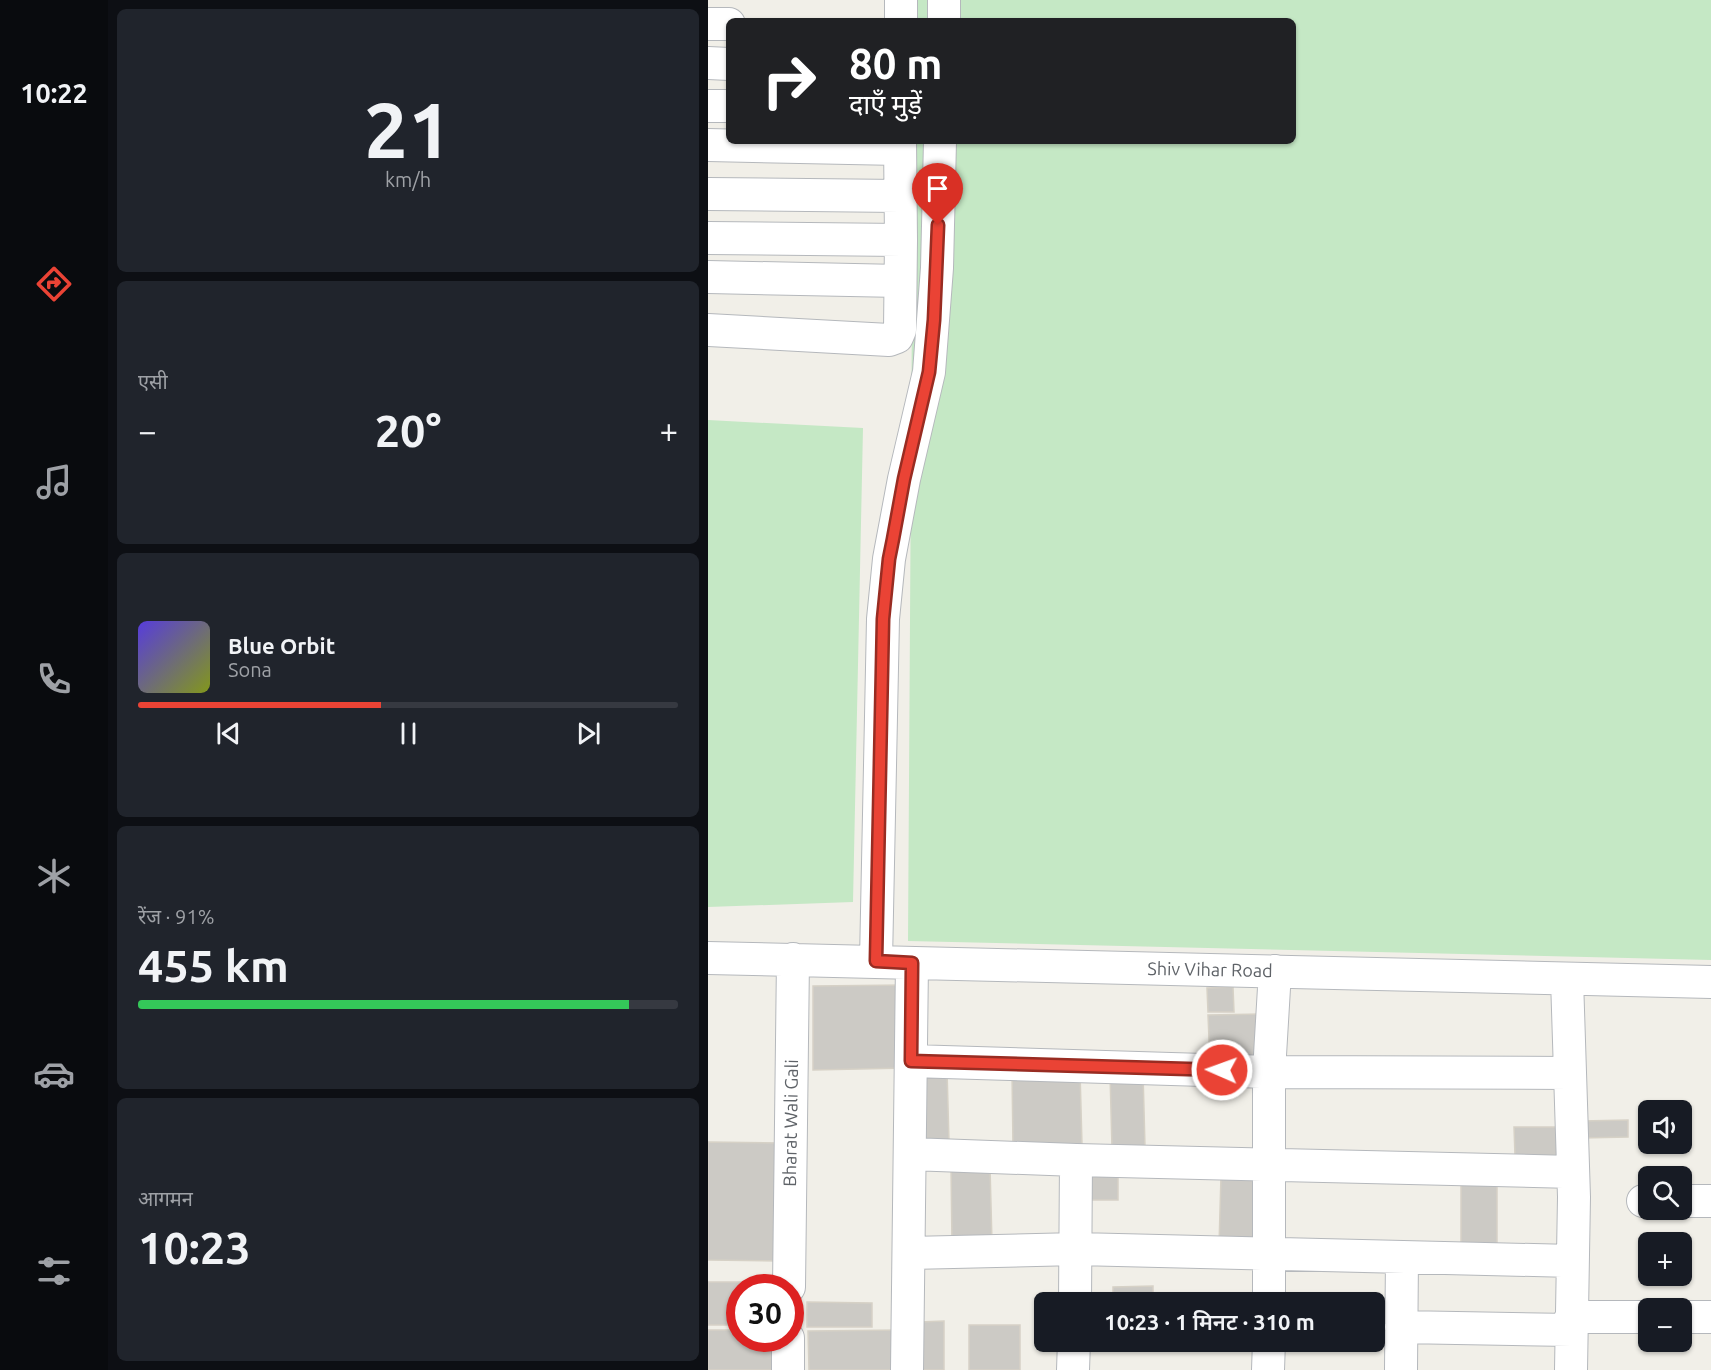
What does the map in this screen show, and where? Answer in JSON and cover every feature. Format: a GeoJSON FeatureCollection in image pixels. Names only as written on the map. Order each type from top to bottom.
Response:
{"type":"FeatureCollection","features":[{"type":"Feature","properties":{"kind":"street"},"geometry":{"type":"LineString","coordinates":[[901,0],[901,18]]}},
{"type":"Feature","properties":{"kind":"street"},"geometry":{"type":"LineString","coordinates":[[944,0],[944,18]]}},
{"type":"Feature","properties":{"kind":"street"},"geometry":{"type":"LineString","coordinates":[[708,24],[726,24]]}},
{"type":"Feature","properties":{"kind":"street"},"geometry":{"type":"LineString","coordinates":[[708,63],[726,64]]}},
{"type":"Feature","properties":{"kind":"street"},"geometry":{"type":"LineString","coordinates":[[708,106],[726,106]]}},
{"type":"Feature","properties":{"kind":"street"},"geometry":{"type":"LineString","coordinates":[[876,961],[883,619],[889,559],[904,479],[929,372],[937,268],[940,144]]}},
{"type":"Feature","properties":{"kind":"street"},"geometry":{"type":"LineString","coordinates":[[708,145],[899,145],[901,240],[900,330],[894,339],[708,330]]}},
{"type":"Feature","properties":{"kind":"street"},"geometry":{"type":"LineString","coordinates":[[708,194],[899,196]]}},
{"type":"Feature","properties":{"kind":"street"},"geometry":{"type":"LineString","coordinates":[[708,238],[901,240]]}},
{"type":"Feature","properties":{"kind":"street"},"geometry":{"type":"LineString","coordinates":[[708,277],[900,281]]}},
{"type":"Feature","properties":{"kind":"street","name":"Shiv Vihar Road"},"geometry":{"type":"LineString","coordinates":[[708,958],[1711,982]]}},
{"type":"Feature","properties":{"kind":"street","name":"Bharat Wali Gali"},"geometry":{"type":"LineString","coordinates":[[789,1274],[793,960]]}},
{"type":"Feature","properties":{"kind":"street"},"geometry":{"type":"LineString","coordinates":[[907,1370],[912,963]]}},
{"type":"Feature","properties":{"kind":"street"},"geometry":{"type":"LineString","coordinates":[[1269,1292],[1269,1072],[1275,971]]}},
{"type":"Feature","properties":{"kind":"street"},"geometry":{"type":"LineString","coordinates":[[1567,980],[1573,1172],[1571,1370]]}},
{"type":"Feature","properties":{"kind":"street"},"geometry":{"type":"LineString","coordinates":[[911,1061],[1269,1072],[1570,1073]]}},
{"type":"Feature","properties":{"kind":"street"},"geometry":{"type":"LineString","coordinates":[[910,1154],[1573,1172]]}},
{"type":"Feature","properties":{"kind":"street"},"geometry":{"type":"LineString","coordinates":[[1075,1292],[1076,1160]]}},
{"type":"Feature","properties":{"kind":"street"},"geometry":{"type":"LineString","coordinates":[[1692,1201],[1711,1201]]}},
{"type":"Feature","properties":{"kind":"street"},"geometry":{"type":"LineString","coordinates":[[910,1252],[1077,1250],[1572,1261]]}},
{"type":"Feature","properties":{"kind":"street"},"geometry":{"type":"LineString","coordinates":[[1401,1370],[1402,1257]]}},
{"type":"Feature","properties":{"kind":"street"},"geometry":{"type":"LineString","coordinates":[[1692,1317],[1711,1317]]}},
{"type":"Feature","properties":{"kind":"street"},"geometry":{"type":"LineString","coordinates":[[1401,1327],[1571,1323],[1638,1318]]}},
{"type":"Feature","properties":{"kind":"street"},"geometry":{"type":"LineString","coordinates":[[788,1352],[788,1370]]}},
{"type":"Feature","properties":{"kind":"street"},"geometry":{"type":"LineString","coordinates":[[1073,1370],[1074,1352]]}},
{"type":"Feature","properties":{"kind":"street"},"geometry":{"type":"LineString","coordinates":[[1268,1370],[1269,1352]]}},
{"type":"Feature","properties":{"kind":"green space"},"geometry":{"type":"Polygon","coordinates":[[[914,0],[1711,0],[1711,960],[908,941],[913,144],[1296,144],[1296,18],[913,18],[914,0]]]}},
{"type":"Feature","properties":{"kind":"green space"},"geometry":{"type":"Polygon","coordinates":[[[708,420],[863,428],[853,902],[708,907],[708,420]]]}},
{"type":"Feature","properties":{"kind":"building"},"geometry":{"type":"Polygon","coordinates":[[[906,985],[906,1068],[813,1070],[813,986],[906,985]]]}},
{"type":"Feature","properties":{"kind":"building"},"geometry":{"type":"Polygon","coordinates":[[[1233,987],[1234,1012],[1208,1012],[1207,988],[1233,987]]]}},
{"type":"Feature","properties":{"kind":"building"},"geometry":{"type":"Polygon","coordinates":[[[1262,1014],[1260,1062],[1210,1063],[1208,1015],[1262,1014]]]}},
{"type":"Feature","properties":{"kind":"building"},"geometry":{"type":"Polygon","coordinates":[[[913,1070],[947,1070],[949,1142],[915,1143],[913,1070]]]}},
{"type":"Feature","properties":{"kind":"building"},"geometry":{"type":"Polygon","coordinates":[[[1080,1071],[1082,1145],[1013,1147],[1012,1072],[1080,1071]]]}},
{"type":"Feature","properties":{"kind":"building"},"geometry":{"type":"Polygon","coordinates":[[[1143,1073],[1145,1147],[1112,1148],[1110,1074],[1143,1073]]]}},
{"type":"Feature","properties":{"kind":"building"},"geometry":{"type":"Polygon","coordinates":[[[1628,1120],[1628,1137],[1582,1138],[1582,1121],[1628,1120]]]}},
{"type":"Feature","properties":{"kind":"building"},"geometry":{"type":"Polygon","coordinates":[[[1514,1127],[1564,1127],[1565,1155],[1515,1156],[1514,1127]]]}},
{"type":"Feature","properties":{"kind":"building"},"geometry":{"type":"Polygon","coordinates":[[[708,1142],[779,1143],[778,1261],[708,1260],[708,1142]]]}},
{"type":"Feature","properties":{"kind":"building"},"geometry":{"type":"Polygon","coordinates":[[[951,1167],[990,1167],[992,1243],[952,1244],[951,1167]]]}},
{"type":"Feature","properties":{"kind":"building"},"geometry":{"type":"Polygon","coordinates":[[[1082,1167],[1118,1167],[1118,1200],[1082,1200],[1082,1167]]]}},
{"type":"Feature","properties":{"kind":"building"},"geometry":{"type":"Polygon","coordinates":[[[1461,1175],[1497,1175],[1497,1252],[1461,1252],[1461,1175]]]}},
{"type":"Feature","properties":{"kind":"building"},"geometry":{"type":"Polygon","coordinates":[[[1221,1176],[1260,1177],[1258,1247],[1219,1246],[1221,1176]]]}},
{"type":"Feature","properties":{"kind":"building"},"geometry":{"type":"Polygon","coordinates":[[[708,1282],[726,1282],[726,1325],[708,1325],[708,1282]]]}},
{"type":"Feature","properties":{"kind":"building"},"geometry":{"type":"Polygon","coordinates":[[[1153,1286],[1153,1292],[1113,1292],[1113,1287],[1153,1286]]]}},
{"type":"Feature","properties":{"kind":"building"},"geometry":{"type":"Polygon","coordinates":[[[807,1302],[872,1303],[872,1327],[807,1327],[807,1302]]]}},
{"type":"Feature","properties":{"kind":"building"},"geometry":{"type":"Polygon","coordinates":[[[944,1321],[944,1370],[920,1370],[919,1322],[944,1321]]]}},
{"type":"Feature","properties":{"kind":"building"},"geometry":{"type":"Polygon","coordinates":[[[969,1325],[1020,1325],[1020,1370],[969,1370],[969,1325]]]}},
{"type":"Feature","properties":{"kind":"building"},"geometry":{"type":"Polygon","coordinates":[[[708,1330],[726,1330],[726,1352],[778,1352],[778,1370],[708,1370],[708,1330]]]}},
{"type":"Feature","properties":{"kind":"building"},"geometry":{"type":"Polygon","coordinates":[[[901,1330],[900,1370],[809,1370],[808,1331],[901,1330]]]}},
{"type":"Feature","properties":{"kind":"route"},"geometry":{"type":"LineString","coordinates":[[938,225],[934,320],[929,372],[904,479],[889,559],[883,619],[876,961],[912,963],[911,1061],[1222,1070]]}}]}
